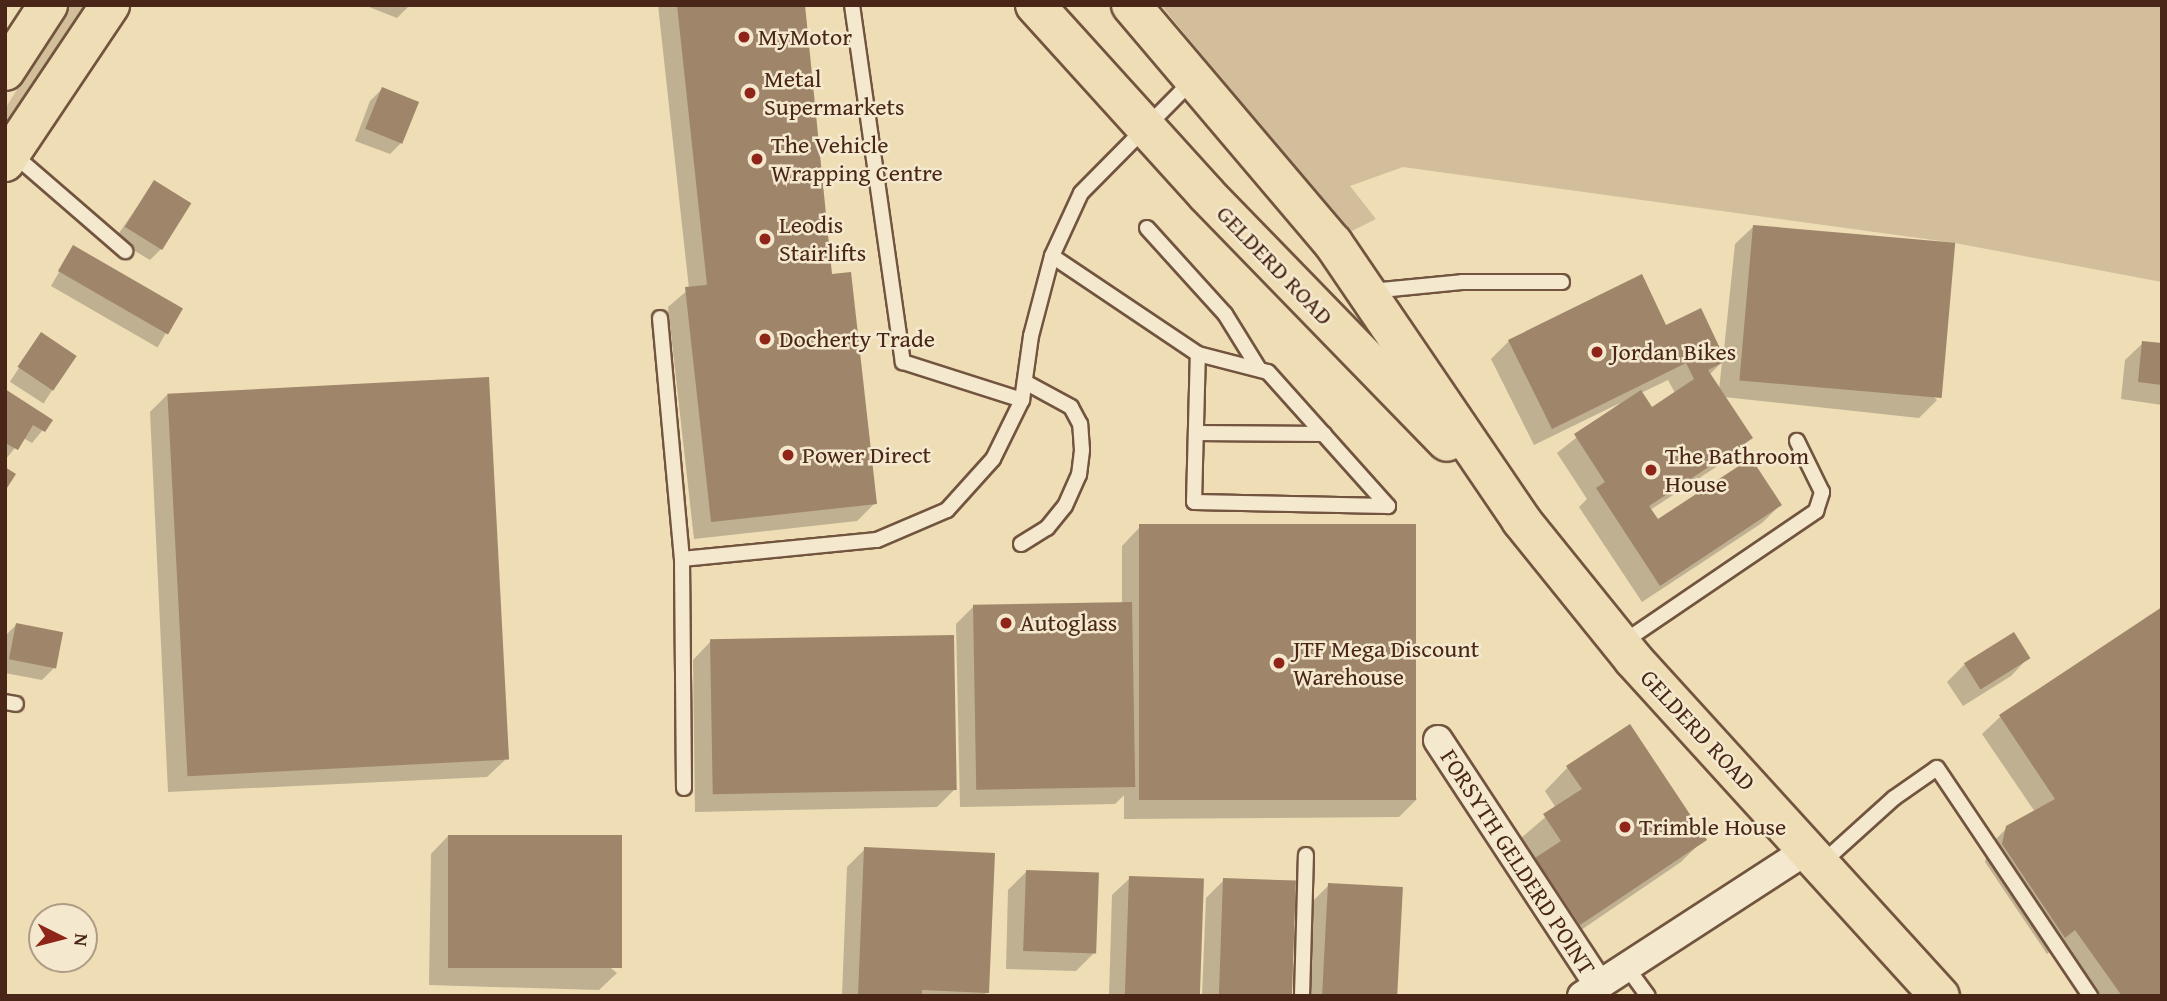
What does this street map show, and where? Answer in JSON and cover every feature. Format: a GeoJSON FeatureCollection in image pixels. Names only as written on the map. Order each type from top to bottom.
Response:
{"type":"FeatureCollection","features":[{"type":"Feature","properties":{"kind":"main road"},"geometry":{"type":"LineString","coordinates":[[5,71],[48,5]]}},
{"type":"Feature","properties":{"kind":"main road"},"geometry":{"type":"LineString","coordinates":[[8,157],[110,5]]}},
{"type":"Feature","properties":{"kind":"main road","name":"GELDERD ROAD"},"geometry":{"type":"LineString","coordinates":[[1035,5],[1146,127],[1521,520]]}},
{"type":"Feature","properties":{"kind":"main road","name":"GELDERD ROAD"},"geometry":{"type":"LineString","coordinates":[[1131,5],[1334,243],[1521,520],[1621,644],[1940,996]]}},
{"type":"Feature","properties":{"kind":"street","name":"FORSYTH GELDERD POINT"},"geometry":{"type":"LineString","coordinates":[[1438,740],[1590,990],[1626,966],[1815,856]]}},
{"type":"Feature","properties":{"kind":"lane"},"geometry":{"type":"LineString","coordinates":[[852,5],[903,362],[1022,400]]}},
{"type":"Feature","properties":{"kind":"lane"},"geometry":{"type":"LineString","coordinates":[[682,559],[877,540],[947,510],[993,459],[1022,400],[1052,256],[1081,193],[1194,79]]}},
{"type":"Feature","properties":{"kind":"lane"},"geometry":{"type":"LineString","coordinates":[[8,157],[125,251]]}},
{"type":"Feature","properties":{"kind":"lane"},"geometry":{"type":"LineString","coordinates":[[1147,228],[1225,314],[1259,369]]}},
{"type":"Feature","properties":{"kind":"lane"},"geometry":{"type":"LineString","coordinates":[[1052,256],[1198,354],[1268,372],[1388,506],[1194,502],[1198,354]]}},
{"type":"Feature","properties":{"kind":"lane"},"geometry":{"type":"LineString","coordinates":[[1366,292],[1462,282],[1562,282]]}},
{"type":"Feature","properties":{"kind":"lane"},"geometry":{"type":"LineString","coordinates":[[660,318],[682,559],[684,788]]}},
{"type":"Feature","properties":{"kind":"lane"},"geometry":{"type":"LineString","coordinates":[[1021,544],[1047,528],[1065,506],[1079,475],[1082,450],[1080,424],[1071,407],[1025,382]]}},
{"type":"Feature","properties":{"kind":"lane"},"geometry":{"type":"LineString","coordinates":[[1196,433],[1324,435]]}},
{"type":"Feature","properties":{"kind":"lane"},"geometry":{"type":"LineString","coordinates":[[1621,644],[1816,511],[1822,492],[1797,441]]}},
{"type":"Feature","properties":{"kind":"lane"},"geometry":{"type":"LineString","coordinates":[[1815,856],[1937,768],[2090,996]]}},
{"type":"Feature","properties":{"kind":"lane"},"geometry":{"type":"LineString","coordinates":[[1302,996],[1307,855]]}},
{"type":"Feature","properties":{"kind":"lane"},"geometry":{"type":"LineString","coordinates":[[1626,966],[1648,996]]}},
{"type":"Feature","properties":{"kind":"shaded area"},"geometry":{"type":"Polygon","coordinates":[[[69,5],[80,5],[86,13],[5,133],[5,109],[69,5]]]}},
{"type":"Feature","properties":{"kind":"shaded area"},"geometry":{"type":"Polygon","coordinates":[[[1161,5],[2162,5],[2162,282],[1955,243],[1403,167],[1350,186],[1376,219],[1352,231],[1318,197],[1161,5]]]}},
{"type":"Feature","properties":{"kind":"building"},"geometry":{"type":"Polygon","coordinates":[[[677,5],[805,5],[832,274],[851,272],[877,504],[711,522],[685,287],[707,285],[677,5]]]}},
{"type":"Feature","properties":{"kind":"building"},"geometry":{"type":"Polygon","coordinates":[[[382,87],[419,102],[402,144],[365,129],[382,87]]]}},
{"type":"Feature","properties":{"kind":"building"},"geometry":{"type":"Polygon","coordinates":[[[154,180],[191,203],[162,250],[125,227],[154,180]]]}},
{"type":"Feature","properties":{"kind":"building"},"geometry":{"type":"Polygon","coordinates":[[[1753,225],[1955,243],[1942,398],[1739,380],[1753,225]]]}},
{"type":"Feature","properties":{"kind":"building"},"geometry":{"type":"Polygon","coordinates":[[[73,245],[183,308],[168,334],[58,271],[73,245]]]}},
{"type":"Feature","properties":{"kind":"building"},"geometry":{"type":"Polygon","coordinates":[[[1642,274],[1666,325],[1701,308],[1726,361],[1708,370],[1753,438],[1649,506],[1658,519],[1751,458],[1782,505],[1660,586],[1596,488],[1605,482],[1574,434],[1641,390],[1652,407],[1694,379],[1686,363],[1552,429],[1508,340],[1642,274]]]}},
{"type":"Feature","properties":{"kind":"building"},"geometry":{"type":"Polygon","coordinates":[[[41,332],[77,356],[53,391],[18,367],[41,332]]]}},
{"type":"Feature","properties":{"kind":"building"},"geometry":{"type":"Polygon","coordinates":[[[2142,341],[2162,343],[2162,385],[2138,382],[2142,341]]]}},
{"type":"Feature","properties":{"kind":"building"},"geometry":{"type":"Polygon","coordinates":[[[489,377],[509,759],[187,776],[167,394],[489,377]]]}},
{"type":"Feature","properties":{"kind":"building"},"geometry":{"type":"Polygon","coordinates":[[[5,389],[53,420],[45,432],[33,425],[18,450],[5,443],[5,389]]]}},
{"type":"Feature","properties":{"kind":"building"},"geometry":{"type":"Polygon","coordinates":[[[5,467],[16,474],[5,491],[5,467]]]}},
{"type":"Feature","properties":{"kind":"building","name":"JTF Mega Discount Warehouse"},"geometry":{"type":"Polygon","coordinates":[[[1139,524],[1416,524],[1416,800],[1139,800],[1139,524]]]}},
{"type":"Feature","properties":{"kind":"building"},"geometry":{"type":"Polygon","coordinates":[[[1132,602],[1135,787],[976,790],[973,605],[1132,602]]]}},
{"type":"Feature","properties":{"kind":"building"},"geometry":{"type":"Polygon","coordinates":[[[2162,607],[2162,996],[2122,996],[2075,930],[2065,938],[2002,844],[2006,826],[2055,799],[1999,715],[2162,607]]]}},
{"type":"Feature","properties":{"kind":"building"},"geometry":{"type":"Polygon","coordinates":[[[16,623],[63,632],[56,668],[9,659],[16,623]]]}},
{"type":"Feature","properties":{"kind":"building"},"geometry":{"type":"Polygon","coordinates":[[[2014,632],[2030,658],[1980,690],[1964,663],[2014,632]]]}},
{"type":"Feature","properties":{"kind":"building"},"geometry":{"type":"Polygon","coordinates":[[[954,635],[957,790],[713,794],[710,639],[954,635]]]}},
{"type":"Feature","properties":{"kind":"building","name":"Trimble House"},"geometry":{"type":"Polygon","coordinates":[[[1630,724],[1707,840],[1580,925],[1535,858],[1561,841],[1543,814],[1582,789],[1566,766],[1630,724]]]}},
{"type":"Feature","properties":{"kind":"building"},"geometry":{"type":"Polygon","coordinates":[[[448,835],[622,835],[622,968],[448,968],[448,835]]]}},
{"type":"Feature","properties":{"kind":"building"},"geometry":{"type":"Polygon","coordinates":[[[864,847],[995,853],[989,993],[922,990],[922,996],[858,996],[864,847]]]}},
{"type":"Feature","properties":{"kind":"building"},"geometry":{"type":"Polygon","coordinates":[[[1026,870],[1099,873],[1096,953],[1023,951],[1026,870]]]}},
{"type":"Feature","properties":{"kind":"building"},"geometry":{"type":"Polygon","coordinates":[[[1129,876],[1204,879],[1200,996],[1125,996],[1129,876]]]}},
{"type":"Feature","properties":{"kind":"building"},"geometry":{"type":"Polygon","coordinates":[[[1223,878],[1296,881],[1292,996],[1219,996],[1223,878]]]}},
{"type":"Feature","properties":{"kind":"building"},"geometry":{"type":"Polygon","coordinates":[[[1328,883],[1403,887],[1397,996],[1322,996],[1328,883]]]}},
{"type":"Feature","properties":{"kind":"place","name":"MyMotor"},"geometry":{"type":"Point","coordinates":[744,37]}},
{"type":"Feature","properties":{"kind":"place","name":"Metal Supermarkets"},"geometry":{"type":"Point","coordinates":[750,93]}},
{"type":"Feature","properties":{"kind":"place","name":"The Vehicle Wrapping Centre"},"geometry":{"type":"Point","coordinates":[757,159]}},
{"type":"Feature","properties":{"kind":"place","name":"Leodis Stairlifts"},"geometry":{"type":"Point","coordinates":[765,239]}},
{"type":"Feature","properties":{"kind":"place","name":"Docherty Trade"},"geometry":{"type":"Point","coordinates":[765,339]}},
{"type":"Feature","properties":{"kind":"place","name":"Jordan Bikes"},"geometry":{"type":"Point","coordinates":[1597,352]}},
{"type":"Feature","properties":{"kind":"place","name":"Power Direct"},"geometry":{"type":"Point","coordinates":[788,455]}},
{"type":"Feature","properties":{"kind":"place","name":"The Bathroom House"},"geometry":{"type":"Point","coordinates":[1651,470]}},
{"type":"Feature","properties":{"kind":"place","name":"Autoglass"},"geometry":{"type":"Point","coordinates":[1006,623]}},
{"type":"Feature","properties":{"kind":"place","name":"JTF Mega Discount Warehouse"},"geometry":{"type":"Point","coordinates":[1279,663]}},
{"type":"Feature","properties":{"kind":"place","name":"Trimble House"},"geometry":{"type":"Point","coordinates":[1625,827]}}]}
